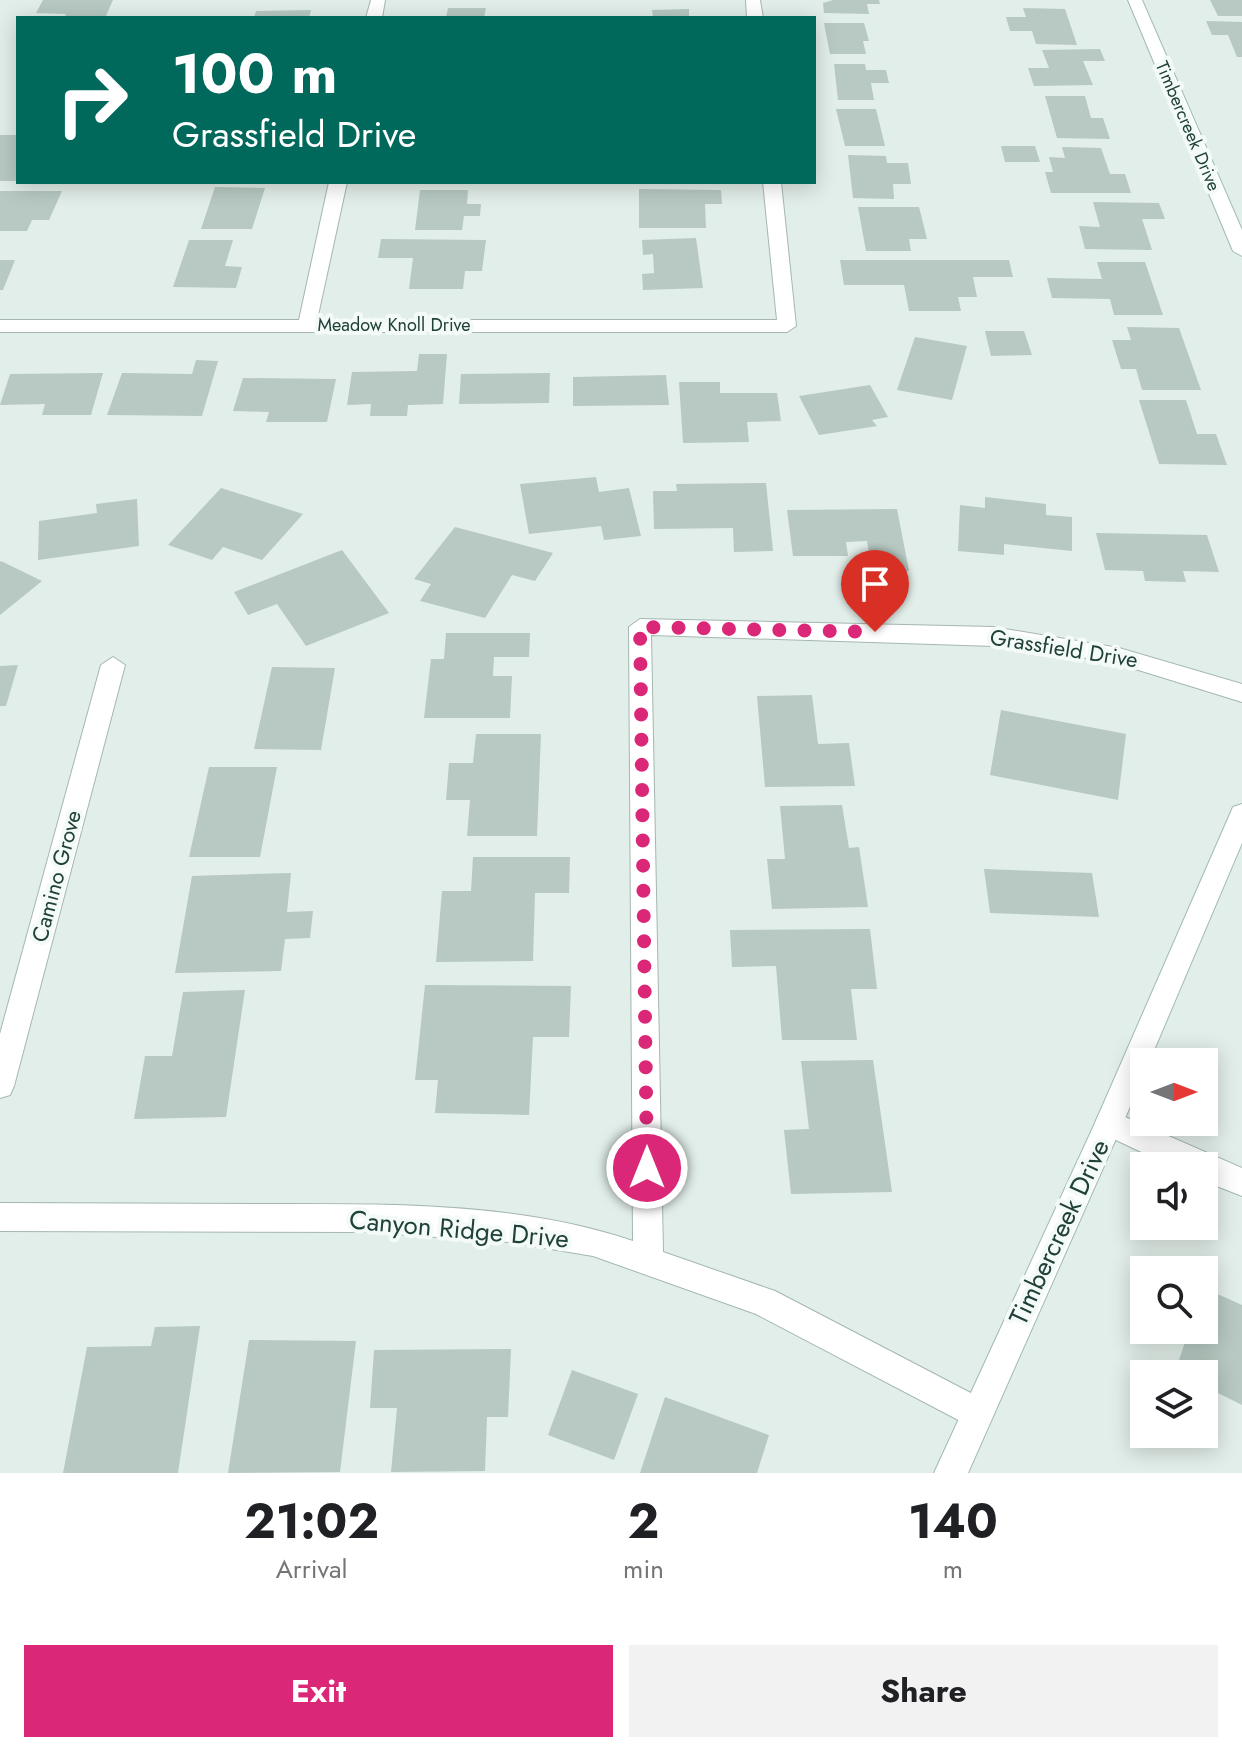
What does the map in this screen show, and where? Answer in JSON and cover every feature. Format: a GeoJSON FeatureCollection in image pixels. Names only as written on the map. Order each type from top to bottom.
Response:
{"type":"FeatureCollection","features":[{"type":"Feature","properties":{"kind":"street","name":"Timbercreek Drive"},"geometry":{"type":"LineString","coordinates":[[1135,0],[1242,251]]}},
{"type":"Feature","properties":{"kind":"street"},"geometry":{"type":"LineString","coordinates":[[307,325],[338,184]]}},
{"type":"Feature","properties":{"kind":"street","name":"Meadow Knoll Drive"},"geometry":{"type":"LineString","coordinates":[[0,326],[787,326],[772,184]]}},
{"type":"Feature","properties":{"kind":"street","name":"Grassfield Drive"},"geometry":{"type":"LineString","coordinates":[[648,1263],[640,627],[993,635],[1039,639],[1135,658],[1242,693]]}},
{"type":"Feature","properties":{"kind":"street","name":"Camino Grove"},"geometry":{"type":"LineString","coordinates":[[0,1086],[113,665]]}},
{"type":"Feature","properties":{"kind":"street","name":"Timbercreek Drive"},"geometry":{"type":"LineString","coordinates":[[951,1473],[1109,1123],[1242,814]]}},
{"type":"Feature","properties":{"kind":"street"},"geometry":{"type":"LineString","coordinates":[[1109,1123],[1172,1152]]}},
{"type":"Feature","properties":{"kind":"street"},"geometry":{"type":"LineString","coordinates":[[1218,1172],[1242,1182]]}},
{"type":"Feature","properties":{"kind":"street","name":"Canyon Ridge Drive"},"geometry":{"type":"LineString","coordinates":[[0,1217],[365,1218],[509,1228],[593,1242],[764,1302],[977,1413]]}},
{"type":"Feature","properties":{"kind":"building"},"geometry":{"type":"Polygon","coordinates":[[[43,0],[113,0],[106,16],[36,13],[43,0]]]}},
{"type":"Feature","properties":{"kind":"building"},"geometry":{"type":"Polygon","coordinates":[[[833,0],[879,0],[880,4],[867,4],[869,14],[824,13],[823,3],[833,0]]]}},
{"type":"Feature","properties":{"kind":"building"},"geometry":{"type":"Polygon","coordinates":[[[1210,0],[1242,0],[1242,16],[1218,16],[1210,0]]]}},
{"type":"Feature","properties":{"kind":"building"},"geometry":{"type":"Polygon","coordinates":[[[448,8],[486,8],[484,16],[446,16],[448,8]]]}},
{"type":"Feature","properties":{"kind":"building"},"geometry":{"type":"Polygon","coordinates":[[[1023,8],[1065,9],[1077,45],[1036,44],[1032,31],[1010,31],[1006,17],[1026,17],[1023,8]]]}},
{"type":"Feature","properties":{"kind":"building"},"geometry":{"type":"Polygon","coordinates":[[[689,9],[689,16],[653,16],[652,10],[689,9]]]}},
{"type":"Feature","properties":{"kind":"building"},"geometry":{"type":"Polygon","coordinates":[[[311,10],[310,16],[255,16],[256,11],[311,10]]]}},
{"type":"Feature","properties":{"kind":"building"},"geometry":{"type":"Polygon","coordinates":[[[1206,21],[1242,22],[1242,57],[1237,57],[1228,35],[1212,35],[1206,21]]]}},
{"type":"Feature","properties":{"kind":"building"},"geometry":{"type":"Polygon","coordinates":[[[824,23],[864,23],[869,41],[863,41],[866,54],[830,54],[824,23]]]}},
{"type":"Feature","properties":{"kind":"building"},"geometry":{"type":"Polygon","coordinates":[[[1100,49],[1105,61],[1083,61],[1093,85],[1034,86],[1028,68],[1049,68],[1042,50],[1100,49]]]}},
{"type":"Feature","properties":{"kind":"building"},"geometry":{"type":"Polygon","coordinates":[[[834,64],[865,64],[866,70],[886,70],[889,83],[871,83],[874,100],[838,100],[834,64]]]}},
{"type":"Feature","properties":{"kind":"building"},"geometry":{"type":"Polygon","coordinates":[[[1045,96],[1085,96],[1091,118],[1103,118],[1110,139],[1057,138],[1045,96]]]}},
{"type":"Feature","properties":{"kind":"building"},"geometry":{"type":"Polygon","coordinates":[[[836,109],[876,109],[885,146],[845,146],[836,109]]]}},
{"type":"Feature","properties":{"kind":"building"},"geometry":{"type":"Polygon","coordinates":[[[0,135],[16,135],[16,181],[0,181],[0,135]]]}},
{"type":"Feature","properties":{"kind":"building"},"geometry":{"type":"Polygon","coordinates":[[[1001,146],[1035,146],[1040,162],[1005,162],[1001,146]]]}},
{"type":"Feature","properties":{"kind":"building"},"geometry":{"type":"Polygon","coordinates":[[[1062,147],[1101,148],[1110,174],[1125,174],[1131,193],[1051,193],[1045,172],[1053,172],[1049,157],[1065,158],[1062,147]]]}},
{"type":"Feature","properties":{"kind":"building"},"geometry":{"type":"Polygon","coordinates":[[[848,155],[886,156],[887,163],[908,163],[911,184],[893,184],[894,199],[853,198],[848,155]]]}},
{"type":"Feature","properties":{"kind":"building"},"geometry":{"type":"Polygon","coordinates":[[[215,187],[265,188],[252,229],[201,229],[215,187]]]}},
{"type":"Feature","properties":{"kind":"building"},"geometry":{"type":"Polygon","coordinates":[[[639,189],[721,190],[722,204],[705,204],[706,228],[639,228],[639,189]]]}},
{"type":"Feature","properties":{"kind":"building"},"geometry":{"type":"Polygon","coordinates":[[[420,190],[468,190],[467,204],[481,204],[480,216],[464,216],[462,230],[415,230],[420,190]]]}},
{"type":"Feature","properties":{"kind":"building"},"geometry":{"type":"Polygon","coordinates":[[[0,191],[62,191],[49,220],[32,220],[27,231],[0,231],[0,191]]]}},
{"type":"Feature","properties":{"kind":"building"},"geometry":{"type":"Polygon","coordinates":[[[1093,202],[1159,203],[1165,219],[1142,219],[1152,250],[1085,249],[1079,226],[1100,227],[1093,202]]]}},
{"type":"Feature","properties":{"kind":"building"},"geometry":{"type":"Polygon","coordinates":[[[858,207],[919,207],[927,239],[909,239],[911,251],[866,251],[858,207]]]}},
{"type":"Feature","properties":{"kind":"building"},"geometry":{"type":"Polygon","coordinates":[[[696,238],[703,288],[643,290],[642,274],[654,273],[653,254],[643,255],[642,240],[696,238]]]}},
{"type":"Feature","properties":{"kind":"building"},"geometry":{"type":"Polygon","coordinates":[[[381,239],[486,240],[482,271],[465,271],[463,289],[409,289],[413,258],[378,258],[381,239]]]}},
{"type":"Feature","properties":{"kind":"building"},"geometry":{"type":"Polygon","coordinates":[[[189,240],[233,240],[225,266],[242,267],[236,288],[173,287],[189,240]]]}},
{"type":"Feature","properties":{"kind":"building"},"geometry":{"type":"Polygon","coordinates":[[[0,260],[15,260],[3,290],[0,290],[0,260]]]}},
{"type":"Feature","properties":{"kind":"building"},"geometry":{"type":"Polygon","coordinates":[[[840,260],[1009,260],[1013,277],[973,277],[977,297],[958,297],[961,311],[909,311],[904,285],[844,285],[840,260]]]}},
{"type":"Feature","properties":{"kind":"building"},"geometry":{"type":"Polygon","coordinates":[[[1097,262],[1145,262],[1163,315],[1114,315],[1110,299],[1052,298],[1047,278],[1102,279],[1097,262]]]}},
{"type":"Feature","properties":{"kind":"building"},"geometry":{"type":"Polygon","coordinates":[[[1127,327],[1179,328],[1201,390],[1142,390],[1136,369],[1121,369],[1112,340],[1131,340],[1127,327]]]}},
{"type":"Feature","properties":{"kind":"building"},"geometry":{"type":"Polygon","coordinates":[[[985,331],[1024,331],[1032,355],[991,356],[985,331]]]}},
{"type":"Feature","properties":{"kind":"building"},"geometry":{"type":"Polygon","coordinates":[[[915,337],[967,346],[952,400],[897,390],[915,337]]]}},
{"type":"Feature","properties":{"kind":"building"},"geometry":{"type":"Polygon","coordinates":[[[419,354],[447,354],[443,404],[408,405],[407,416],[370,416],[371,404],[347,405],[352,372],[417,371],[419,354]]]}},
{"type":"Feature","properties":{"kind":"building"},"geometry":{"type":"Polygon","coordinates":[[[196,360],[218,361],[202,416],[107,415],[122,373],[192,374],[196,360]]]}},
{"type":"Feature","properties":{"kind":"building"},"geometry":{"type":"Polygon","coordinates":[[[103,373],[91,415],[42,415],[45,404],[0,405],[10,374],[103,373]]]}},
{"type":"Feature","properties":{"kind":"building"},"geometry":{"type":"Polygon","coordinates":[[[550,373],[549,403],[459,404],[461,374],[550,373]]]}},
{"type":"Feature","properties":{"kind":"building"},"geometry":{"type":"Polygon","coordinates":[[[666,375],[669,405],[573,406],[573,377],[666,375]]]}},
{"type":"Feature","properties":{"kind":"building"},"geometry":{"type":"Polygon","coordinates":[[[243,378],[336,379],[327,422],[266,422],[269,412],[233,411],[243,378]]]}},
{"type":"Feature","properties":{"kind":"building"},"geometry":{"type":"Polygon","coordinates":[[[679,382],[720,382],[720,393],[777,393],[781,421],[747,422],[749,442],[683,443],[679,382]]]}},
{"type":"Feature","properties":{"kind":"building"},"geometry":{"type":"Polygon","coordinates":[[[870,385],[888,417],[872,420],[877,426],[819,435],[799,396],[870,385]]]}},
{"type":"Feature","properties":{"kind":"building"},"geometry":{"type":"Polygon","coordinates":[[[1139,400],[1186,400],[1197,434],[1216,434],[1227,465],[1159,464],[1139,400]]]}},
{"type":"Feature","properties":{"kind":"building"},"geometry":{"type":"Polygon","coordinates":[[[596,477],[599,492],[629,488],[641,536],[604,540],[601,526],[529,534],[520,484],[596,477]]]}},
{"type":"Feature","properties":{"kind":"building"},"geometry":{"type":"Polygon","coordinates":[[[766,483],[773,551],[734,552],[733,528],[654,529],[653,491],[677,491],[676,484],[766,483]]]}},
{"type":"Feature","properties":{"kind":"building"},"geometry":{"type":"Polygon","coordinates":[[[221,488],[303,514],[262,560],[223,547],[212,560],[168,545],[221,488]]]}},
{"type":"Feature","properties":{"kind":"building"},"geometry":{"type":"Polygon","coordinates":[[[985,497],[1046,504],[1046,515],[1072,517],[1072,551],[1004,544],[1004,555],[958,551],[960,505],[985,508],[985,497]]]}},
{"type":"Feature","properties":{"kind":"building"},"geometry":{"type":"Polygon","coordinates":[[[137,499],[139,546],[38,560],[39,521],[97,513],[96,504],[137,499]]]}},
{"type":"Feature","properties":{"kind":"building"},"geometry":{"type":"Polygon","coordinates":[[[897,509],[909,571],[872,571],[867,541],[846,542],[848,556],[793,556],[787,510],[897,509]]]}},
{"type":"Feature","properties":{"kind":"building"},"geometry":{"type":"Polygon","coordinates":[[[455,527],[553,553],[535,581],[512,575],[485,618],[420,601],[431,584],[414,579],[455,527]]]}},
{"type":"Feature","properties":{"kind":"building"},"geometry":{"type":"Polygon","coordinates":[[[1096,533],[1207,535],[1219,572],[1183,571],[1186,582],[1145,581],[1143,571],[1105,570],[1096,533]]]}},
{"type":"Feature","properties":{"kind":"building"},"geometry":{"type":"Polygon","coordinates":[[[342,550],[389,613],[306,646],[277,604],[248,615],[234,592],[342,550]]]}},
{"type":"Feature","properties":{"kind":"building"},"geometry":{"type":"Polygon","coordinates":[[[0,562],[42,581],[0,615],[0,562]]]}},
{"type":"Feature","properties":{"kind":"building"},"geometry":{"type":"Polygon","coordinates":[[[446,633],[530,633],[529,657],[494,657],[493,676],[512,676],[510,718],[424,718],[431,659],[444,659],[446,633]]]}},
{"type":"Feature","properties":{"kind":"building"},"geometry":{"type":"Polygon","coordinates":[[[18,665],[6,706],[0,706],[0,666],[18,665]]]}},
{"type":"Feature","properties":{"kind":"building"},"geometry":{"type":"Polygon","coordinates":[[[272,667],[335,668],[321,750],[254,749],[272,667]]]}},
{"type":"Feature","properties":{"kind":"building"},"geometry":{"type":"Polygon","coordinates":[[[812,695],[818,744],[849,743],[855,786],[765,787],[757,696],[812,695]]]}},
{"type":"Feature","properties":{"kind":"building"},"geometry":{"type":"Polygon","coordinates":[[[1001,710],[1126,734],[1118,800],[990,775],[1001,710]]]}},
{"type":"Feature","properties":{"kind":"building"},"geometry":{"type":"Polygon","coordinates":[[[476,734],[541,734],[537,836],[467,836],[470,800],[446,800],[449,763],[473,763],[476,734]]]}},
{"type":"Feature","properties":{"kind":"building"},"geometry":{"type":"Polygon","coordinates":[[[209,767],[277,767],[260,857],[189,857],[209,767]]]}},
{"type":"Feature","properties":{"kind":"building"},"geometry":{"type":"Polygon","coordinates":[[[842,805],[849,848],[859,847],[868,907],[772,909],[767,859],[785,859],[780,806],[842,805]]]}},
{"type":"Feature","properties":{"kind":"building"},"geometry":{"type":"Polygon","coordinates":[[[473,857],[570,857],[569,893],[535,893],[533,961],[436,962],[442,891],[471,891],[473,857]]]}},
{"type":"Feature","properties":{"kind":"building"},"geometry":{"type":"Polygon","coordinates":[[[984,869],[1092,873],[1099,917],[990,913],[984,869]]]}},
{"type":"Feature","properties":{"kind":"building"},"geometry":{"type":"Polygon","coordinates":[[[291,873],[287,912],[313,911],[310,938],[285,939],[281,971],[175,973],[192,876],[291,873]]]}},
{"type":"Feature","properties":{"kind":"building"},"geometry":{"type":"Polygon","coordinates":[[[870,929],[877,989],[851,989],[857,1040],[782,1040],[776,966],[732,967],[730,930],[870,929]]]}},
{"type":"Feature","properties":{"kind":"building"},"geometry":{"type":"Polygon","coordinates":[[[425,985],[571,986],[569,1037],[533,1037],[529,1115],[435,1113],[438,1080],[415,1080],[425,985]]]}},
{"type":"Feature","properties":{"kind":"building"},"geometry":{"type":"Polygon","coordinates":[[[245,990],[226,1117],[134,1119],[145,1056],[172,1056],[183,992],[245,990]]]}},
{"type":"Feature","properties":{"kind":"building"},"geometry":{"type":"Polygon","coordinates":[[[873,1060],[892,1192],[791,1194],[784,1130],[809,1129],[801,1061],[873,1060]]]}},
{"type":"Feature","properties":{"kind":"building"},"geometry":{"type":"Polygon","coordinates":[[[1218,1294],[1242,1305],[1242,1405],[1218,1393],[1218,1360],[1179,1360],[1184,1344],[1218,1344],[1218,1294]]]}},
{"type":"Feature","properties":{"kind":"building"},"geometry":{"type":"Polygon","coordinates":[[[200,1326],[178,1473],[63,1473],[87,1347],[151,1346],[155,1327],[200,1326]]]}},
{"type":"Feature","properties":{"kind":"building"},"geometry":{"type":"Polygon","coordinates":[[[249,1340],[356,1341],[340,1472],[228,1473],[249,1340]]]}},
{"type":"Feature","properties":{"kind":"building"},"geometry":{"type":"Polygon","coordinates":[[[511,1349],[508,1417],[487,1417],[485,1471],[391,1472],[397,1408],[370,1408],[374,1350],[511,1349]]]}},
{"type":"Feature","properties":{"kind":"building"},"geometry":{"type":"Polygon","coordinates":[[[572,1370],[638,1394],[614,1460],[548,1435],[572,1370]]]}},
{"type":"Feature","properties":{"kind":"building"},"geometry":{"type":"Polygon","coordinates":[[[665,1397],[769,1435],[757,1473],[640,1473],[665,1397]]]}},
{"type":"Feature","properties":{"kind":"route"},"geometry":{"type":"LineString","coordinates":[[647,1168],[640,627],[875,632]]}}]}
